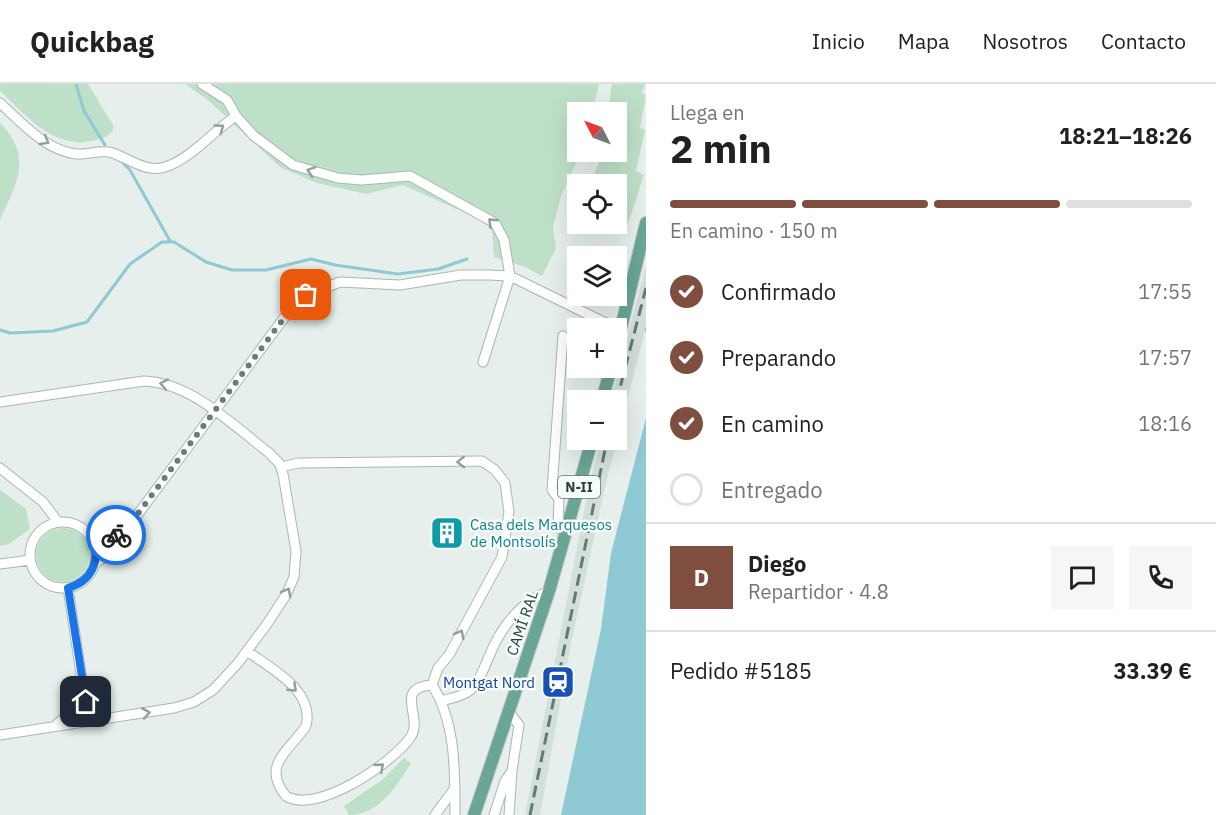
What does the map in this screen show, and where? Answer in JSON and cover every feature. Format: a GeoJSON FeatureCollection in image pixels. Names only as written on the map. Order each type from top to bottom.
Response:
{"type":"FeatureCollection","features":[{"type":"Feature","properties":{"kind":"main road"},"geometry":{"type":"LineString","coordinates":[[621,318],[646,223]]}},
{"type":"Feature","properties":{"kind":"main road","name":"CAMÍ RAL"},"geometry":{"type":"LineString","coordinates":[[474,815],[549,591],[589,450]]}},
{"type":"Feature","properties":{"kind":"street"},"geometry":{"type":"LineString","coordinates":[[202,84],[227,100],[236,116],[253,135],[293,165],[338,178],[362,180],[410,176],[488,217],[502,233],[510,276],[483,362]]}},
{"type":"Feature","properties":{"kind":"street"},"geometry":{"type":"LineString","coordinates":[[0,103],[37,137],[66,151],[77,154],[109,152],[154,169],[165,168],[185,156],[236,116]]}},
{"type":"Feature","properties":{"kind":"street"},"geometry":{"type":"LineString","coordinates":[[128,527],[111,538],[97,540],[71,522],[58,522],[39,533],[33,542],[30,560],[33,569],[49,584],[68,588],[85,580],[95,564],[109,553],[292,307],[315,290],[340,282],[400,285],[461,275],[510,276],[594,318]]}},
{"type":"Feature","properties":{"kind":"street"},"geometry":{"type":"LineString","coordinates":[[563,336],[552,490],[559,499],[558,525],[566,535]]}},
{"type":"Feature","properties":{"kind":"street"},"geometry":{"type":"LineString","coordinates":[[0,402],[151,382],[183,390],[268,452],[281,467],[292,521],[296,567],[286,595],[247,651],[220,683],[194,702],[162,710],[0,735]]}},
{"type":"Feature","properties":{"kind":"street"},"geometry":{"type":"LineString","coordinates":[[281,467],[299,463],[482,461],[495,470],[505,483],[509,512],[502,557],[449,655],[438,668],[432,685]]}},
{"type":"Feature","properties":{"kind":"street"},"geometry":{"type":"LineString","coordinates":[[0,468],[43,502],[58,522]]}},
{"type":"Feature","properties":{"kind":"street"},"geometry":{"type":"LineString","coordinates":[[559,499],[564,495],[577,495]]}},
{"type":"Feature","properties":{"kind":"street"},"geometry":{"type":"LineString","coordinates":[[91,537],[97,554],[95,564]]}},
{"type":"Feature","properties":{"kind":"street"},"geometry":{"type":"LineString","coordinates":[[0,564],[30,560]]}},
{"type":"Feature","properties":{"kind":"street"},"geometry":{"type":"LineString","coordinates":[[68,588],[88,720]]}},
{"type":"Feature","properties":{"kind":"street"},"geometry":{"type":"LineString","coordinates":[[442,700],[460,696],[476,684],[495,642],[508,621],[524,603],[549,591]]}},
{"type":"Feature","properties":{"kind":"street"},"geometry":{"type":"LineString","coordinates":[[247,651],[294,687],[307,705],[306,726],[282,754],[277,776],[281,790],[289,800],[308,807],[323,806],[352,789],[398,752],[416,728],[410,702],[413,694],[419,687],[432,685]]}},
{"type":"Feature","properties":{"kind":"street"},"geometry":{"type":"LineString","coordinates":[[432,685],[442,700],[453,759],[454,815]]}},
{"type":"Feature","properties":{"kind":"street"},"geometry":{"type":"LineString","coordinates":[[54,726],[71,713],[84,689]]}},
{"type":"Feature","properties":{"kind":"street"},"geometry":{"type":"LineString","coordinates":[[508,711],[519,725],[518,746],[512,771],[509,815]]}},
{"type":"Feature","properties":{"kind":"street"},"geometry":{"type":"LineString","coordinates":[[500,737],[518,746]]}},
{"type":"Feature","properties":{"kind":"street"},"geometry":{"type":"LineString","coordinates":[[494,815],[505,781],[512,771]]}},
{"type":"Feature","properties":{"kind":"street"},"geometry":{"type":"LineString","coordinates":[[435,815],[455,788]]}},
{"type":"Feature","properties":{"kind":"shaded area"},"geometry":{"type":"Polygon","coordinates":[[[646,266],[646,327],[627,401],[627,390],[614,390],[617,378],[627,378],[627,339],[646,266]]]}},
{"type":"Feature","properties":{"kind":"shaded area"},"geometry":{"type":"Polygon","coordinates":[[[598,450],[614,450],[570,648],[540,815],[525,815],[590,481],[598,450]]]}},
{"type":"Feature","properties":{"kind":"green space"},"geometry":{"type":"Polygon","coordinates":[[[0,84],[88,84],[114,127],[113,130],[109,135],[96,140],[67,141],[32,121],[0,91],[0,84]]]}},
{"type":"Feature","properties":{"kind":"green space"},"geometry":{"type":"Polygon","coordinates":[[[185,84],[599,84],[594,102],[567,102],[567,162],[576,162],[571,174],[567,174],[567,183],[553,227],[556,248],[542,276],[525,267],[494,257],[492,230],[481,220],[403,185],[366,194],[317,183],[280,167],[209,101],[185,84]]]}},
{"type":"Feature","properties":{"kind":"green space"},"geometry":{"type":"Polygon","coordinates":[[[612,84],[645,84],[642,93],[646,95],[640,128],[645,130],[636,171],[644,175],[628,224],[627,174],[594,174],[599,162],[627,162],[627,102],[609,102],[612,84]]]}},
{"type":"Feature","properties":{"kind":"green space"},"geometry":{"type":"Polygon","coordinates":[[[0,123],[16,147],[19,170],[12,194],[0,220],[0,123]]]}},
{"type":"Feature","properties":{"kind":"green space"},"geometry":{"type":"Polygon","coordinates":[[[0,490],[26,509],[30,529],[9,544],[0,546],[0,490]]]}},
{"type":"Feature","properties":{"kind":"green space"},"geometry":{"type":"Polygon","coordinates":[[[63,528],[73,530],[82,536],[88,545],[90,555],[88,565],[82,574],[73,580],[63,582],[53,580],[44,574],[38,565],[36,555],[38,545],[44,536],[53,530],[63,528]]]}},
{"type":"Feature","properties":{"kind":"green space"},"geometry":{"type":"Polygon","coordinates":[[[404,758],[411,763],[386,798],[369,810],[349,815],[344,806],[382,780],[404,758]]]}},
{"type":"Feature","properties":{"kind":"water"},"geometry":{"type":"Polygon","coordinates":[[[646,418],[646,815],[561,815],[601,629],[611,553],[646,418]]]}},
{"type":"Feature","properties":{"kind":"waterway"},"geometry":{"type":"LineString","coordinates":[[76,84],[84,111],[105,145]]}},
{"type":"Feature","properties":{"kind":"waterway"},"geometry":{"type":"LineString","coordinates":[[123,163],[130,170],[170,241]]}},
{"type":"Feature","properties":{"kind":"waterway"},"geometry":{"type":"LineString","coordinates":[[0,330],[10,333],[53,331],[87,322],[130,264],[162,242],[174,242],[206,262],[232,270],[266,270],[311,259],[335,265],[398,274],[438,269],[467,259]]}},
{"type":"Feature","properties":{"kind":"railway"},"geometry":{"type":"LineString","coordinates":[[619,390],[646,288]]}},
{"type":"Feature","properties":{"kind":"railway"},"geometry":{"type":"LineString","coordinates":[[530,815],[605,450]]}},
{"type":"Feature","properties":{"kind":"way so far"},"geometry":{"type":"LineString","coordinates":[[116,535],[128,527],[287,314],[298,300],[306,295]]}},
{"type":"Feature","properties":{"kind":"place","name":"Casa dels Marquesos de Montsolís"},"geometry":{"type":"Point","coordinates":[447,533]}},
{"type":"Feature","properties":{"kind":"place","name":"Montgat Nord"},"geometry":{"type":"Point","coordinates":[558,682]}},
{"type":"Feature","properties":{"kind":"route"},"geometry":{"type":"LineString","coordinates":[[86,702],[68,588],[80,584],[93,570],[97,554],[91,537],[103,540],[116,535]]}}]}
